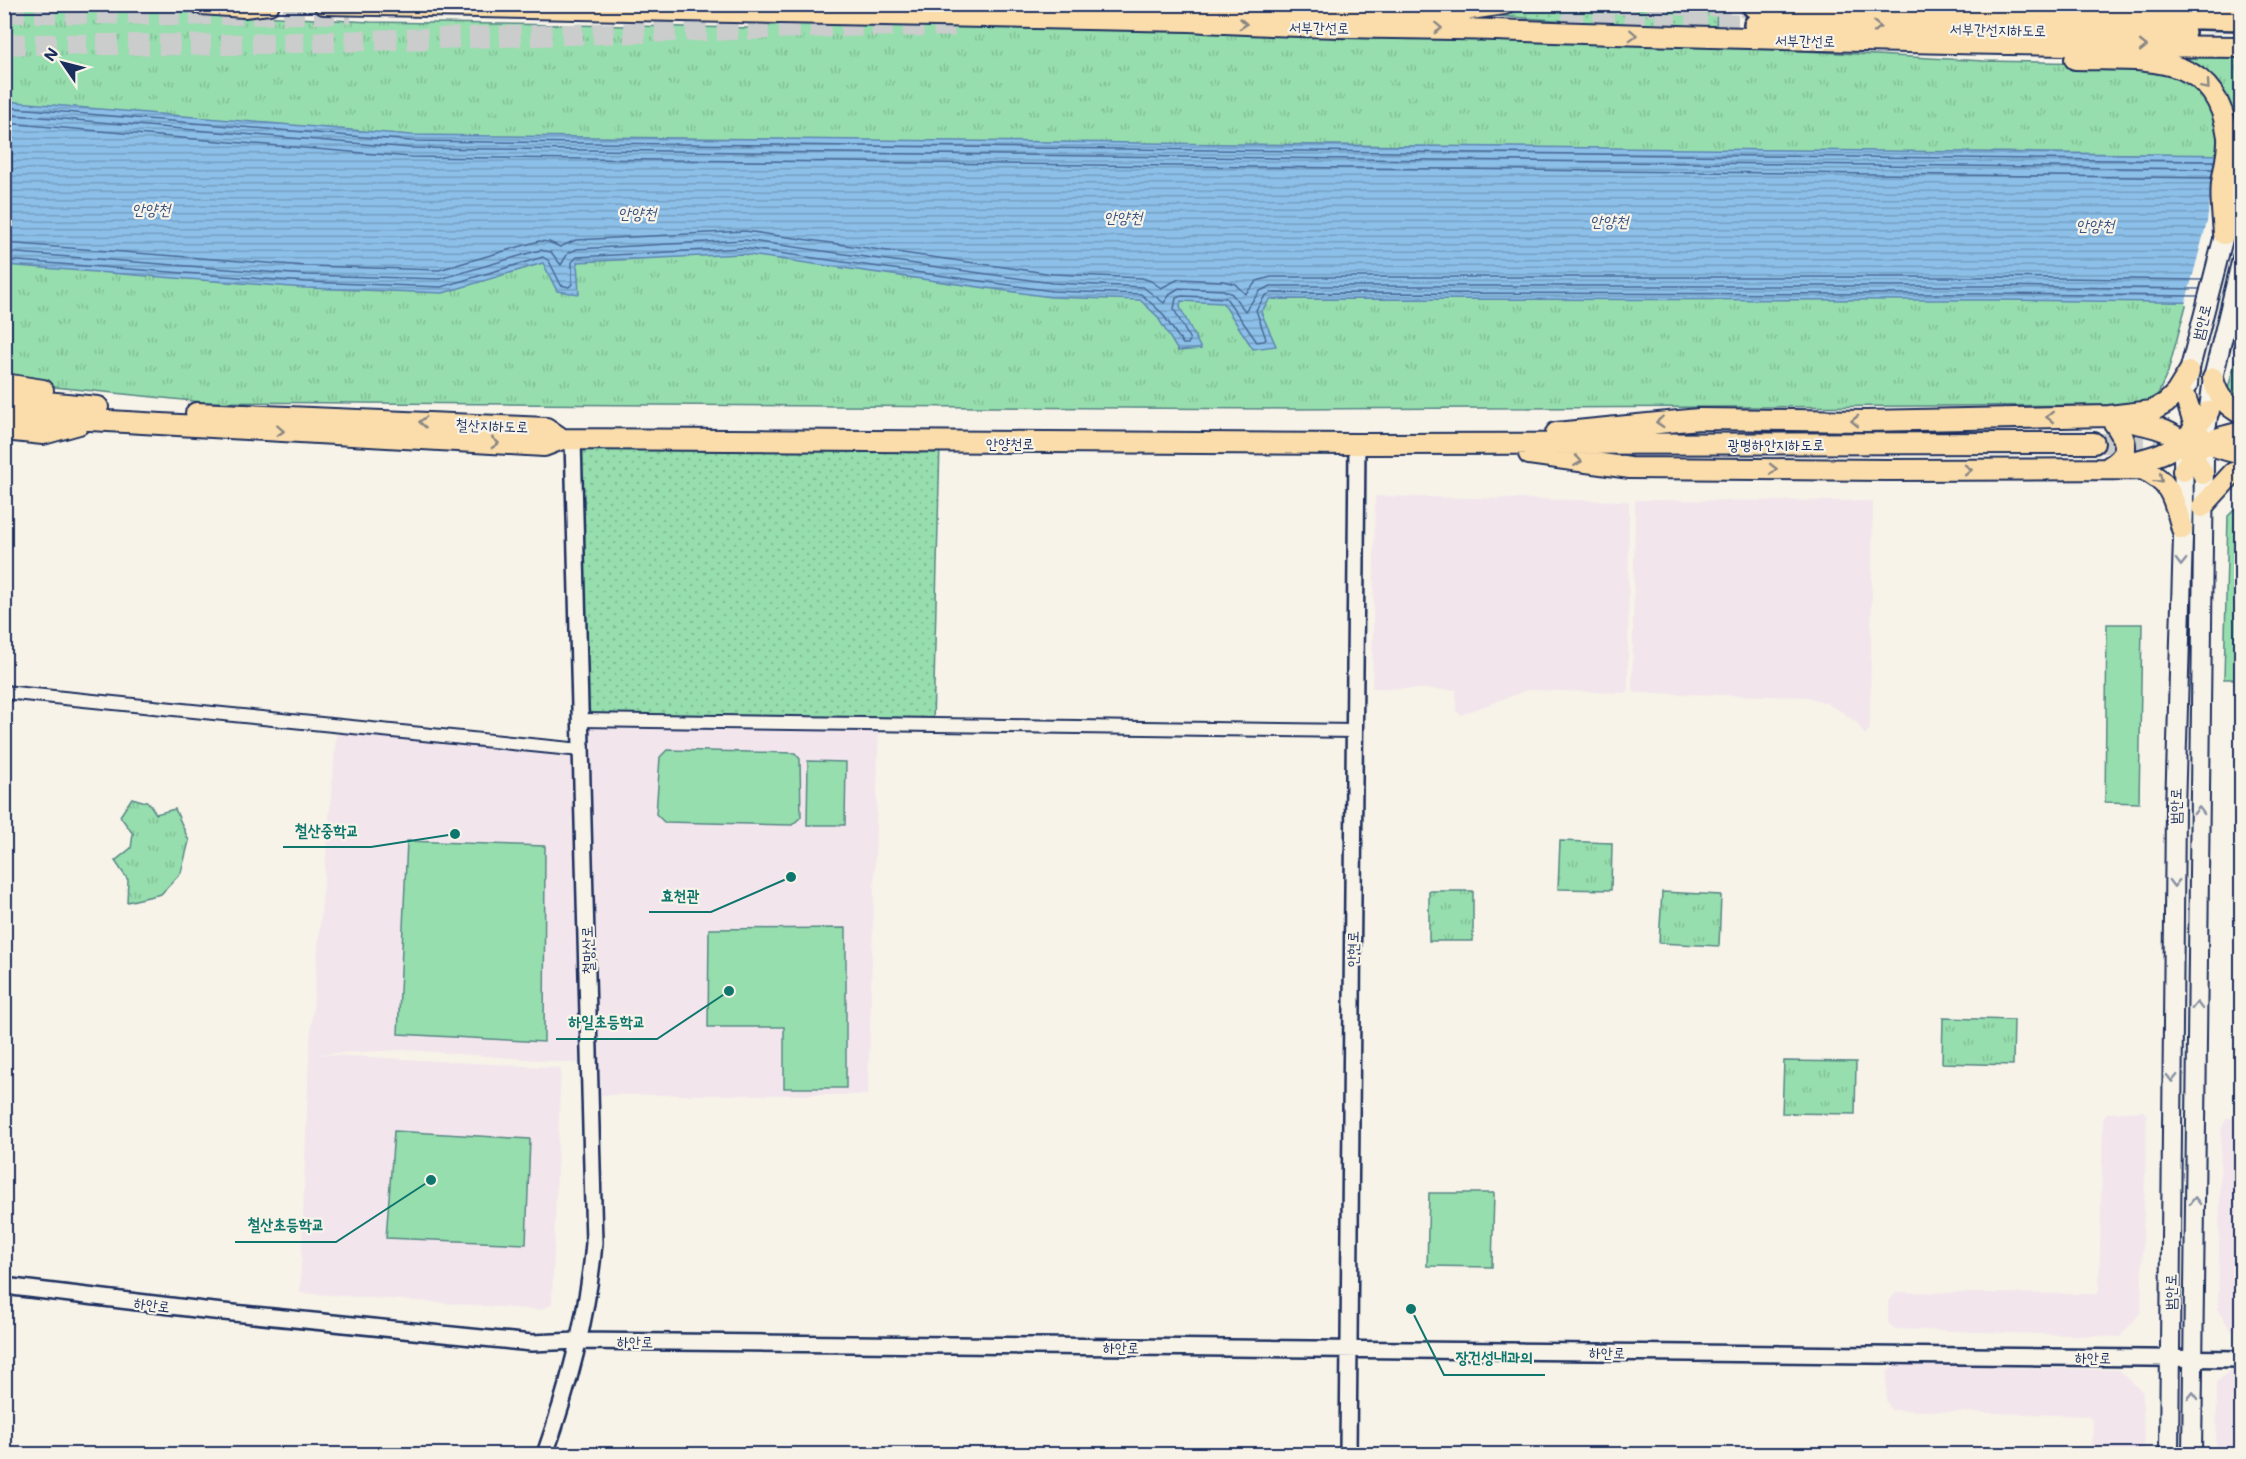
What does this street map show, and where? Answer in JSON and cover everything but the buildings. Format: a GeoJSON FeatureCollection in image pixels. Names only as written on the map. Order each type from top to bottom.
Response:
{"type":"FeatureCollection","features":[{"type":"Feature","properties":{"kind":"highway","name":"서부간선지하도로"},"geometry":{"type":"LineString","coordinates":[[2241,19],[1755,16],[2241,33]]}},
{"type":"Feature","properties":{"kind":"main road"},"geometry":{"type":"LineString","coordinates":[[201,4],[244,7],[269,4]]}},
{"type":"Feature","properties":{"kind":"main road","name":"서부간선로"},"geometry":{"type":"LineString","coordinates":[[324,4],[1178,21],[1276,27],[1433,28],[1782,40],[2241,47]]}},
{"type":"Feature","properties":{"kind":"main road","name":"서부간선로"},"geometry":{"type":"LineString","coordinates":[[1150,4],[1266,7],[1295,11],[1450,12],[1504,4]]}},
{"type":"Feature","properties":{"kind":"main road"},"geometry":{"type":"LineString","coordinates":[[1266,7],[1301,4]]}},
{"type":"Feature","properties":{"kind":"main road"},"geometry":{"type":"LineString","coordinates":[[2228,4],[2241,5]]}},
{"type":"Feature","properties":{"kind":"main road"},"geometry":{"type":"LineString","coordinates":[[1782,40],[1808,45],[1984,55],[2155,61],[2192,73],[2205,83],[2219,106],[2228,139],[2222,186],[2224,234]]}},
{"type":"Feature","properties":{"kind":"main road","name":"범안로"},"geometry":{"type":"LineString","coordinates":[[2186,399],[2189,372],[2241,165]]}},
{"type":"Feature","properties":{"kind":"main road","name":"범안로"},"geometry":{"type":"LineString","coordinates":[[2209,411],[2213,378],[2241,258]]}},
{"type":"Feature","properties":{"kind":"main road"},"geometry":{"type":"LineString","coordinates":[[1458,444],[1629,424],[1699,419],[1866,421],[2109,416],[2152,411],[2166,403],[2176,393],[2189,372]]}},
{"type":"Feature","properties":{"kind":"main road"},"geometry":{"type":"LineString","coordinates":[[2213,378],[2216,392],[2224,403],[2241,414]]}},
{"type":"Feature","properties":{"kind":"main road"},"geometry":{"type":"LineString","coordinates":[[4,384],[56,392],[95,413]]}},
{"type":"Feature","properties":{"kind":"main road","name":"철산지하도로"},"geometry":{"type":"LineString","coordinates":[[4,398],[95,413],[544,446],[568,439]]}},
{"type":"Feature","properties":{"kind":"main road"},"geometry":{"type":"LineString","coordinates":[[2186,399],[2192,448],[2203,474]]}},
{"type":"Feature","properties":{"kind":"main road"},"geometry":{"type":"LineString","coordinates":[[2192,448],[2209,411]]}},
{"type":"Feature","properties":{"kind":"main road"},"geometry":{"type":"LineString","coordinates":[[4,430],[44,434],[95,413]]}},
{"type":"Feature","properties":{"kind":"main road","name":"철산지하도로"},"geometry":{"type":"LineString","coordinates":[[4,415],[95,413]]}},
{"type":"Feature","properties":{"kind":"main road"},"geometry":{"type":"LineString","coordinates":[[2109,416],[2162,428],[2192,448],[2241,454]]}},
{"type":"Feature","properties":{"kind":"main road"},"geometry":{"type":"LineString","coordinates":[[2106,468],[2118,462],[2125,446],[2122,433],[2109,416]]}},
{"type":"Feature","properties":{"kind":"main road"},"geometry":{"type":"LineString","coordinates":[[2106,468],[2172,450],[2192,448],[2241,432]]}},
{"type":"Feature","properties":{"kind":"main road","name":"안양천로"},"geometry":{"type":"LineString","coordinates":[[568,439],[1458,444]]}},
{"type":"Feature","properties":{"kind":"main road","name":"광명하안지하도로"},"geometry":{"type":"LineString","coordinates":[[1458,444],[2094,443]]}},
{"type":"Feature","properties":{"kind":"main road"},"geometry":{"type":"LineString","coordinates":[[1458,444],[1630,468],[2142,469],[2163,480],[2173,498],[2182,529]]}},
{"type":"Feature","properties":{"kind":"main road","name":"범안로"},"geometry":{"type":"LineString","coordinates":[[2169,1455],[2175,809],[2182,529],[2192,448]]}},
{"type":"Feature","properties":{"kind":"main road"},"geometry":{"type":"LineString","coordinates":[[2202,507],[2233,473],[2241,472]]}},
{"type":"Feature","properties":{"kind":"main road","name":"범안로"},"geometry":{"type":"LineString","coordinates":[[2192,1455],[2203,474]]}},
{"type":"Feature","properties":{"kind":"street","name":"철망산로"},"geometry":{"type":"LineString","coordinates":[[545,1455],[566,1394],[590,1284],[594,1234],[581,720],[568,439]]}},
{"type":"Feature","properties":{"kind":"street","name":"안현로"},"geometry":{"type":"LineString","coordinates":[[1348,1455],[1357,444]]}},
{"type":"Feature","properties":{"kind":"street"},"geometry":{"type":"LineString","coordinates":[[4,692],[581,750]]}},
{"type":"Feature","properties":{"kind":"street"},"geometry":{"type":"LineString","coordinates":[[581,720],[1354,731]]}},
{"type":"Feature","properties":{"kind":"street","name":"하안로"},"geometry":{"type":"LineString","coordinates":[[4,1286],[204,1310],[532,1343],[577,1341],[2241,1359]]}},
{"type":"Feature","properties":{"kind":"shaded area"},"geometry":{"type":"Polygon","coordinates":[[[1375,496],[1629,501],[1628,689],[1625,693],[1527,690],[1461,715],[1456,711],[1456,690],[1372,688],[1375,496]]]}},
{"type":"Feature","properties":{"kind":"shaded area"},"geometry":{"type":"Polygon","coordinates":[[[1635,500],[1873,501],[1870,729],[1865,735],[1856,722],[1842,712],[1808,697],[1636,693],[1632,690],[1635,500]]]}},
{"type":"Feature","properties":{"kind":"shaded area"},"geometry":{"type":"Polygon","coordinates":[[[581,720],[879,725],[868,1095],[587,1095],[589,1064],[406,1050],[318,1054],[561,1068],[552,1304],[540,1310],[300,1293],[309,1054],[337,725],[581,749],[581,720]]]}},
{"type":"Feature","properties":{"kind":"shaded area"},"geometry":{"type":"Polygon","coordinates":[[[2143,1111],[2147,1116],[2141,1312],[2120,1337],[1895,1329],[1888,1323],[1888,1301],[1897,1292],[2096,1294],[2099,1291],[2103,1120],[2107,1113],[2143,1111]]]}},
{"type":"Feature","properties":{"kind":"shaded area"},"geometry":{"type":"Polygon","coordinates":[[[2227,1118],[2241,1118],[2241,1330],[2231,1330],[2218,1311],[2221,1129],[2227,1118]]]}},
{"type":"Feature","properties":{"kind":"shaded area"},"geometry":{"type":"Polygon","coordinates":[[[1897,1364],[2119,1370],[2143,1392],[2144,1454],[2092,1454],[2093,1421],[2087,1416],[1891,1410],[1886,1400],[1887,1372],[1897,1364]]]}},
{"type":"Feature","properties":{"kind":"shaded area"},"geometry":{"type":"Polygon","coordinates":[[[2232,1368],[2241,1368],[2241,1454],[2216,1454],[2217,1382],[2232,1368]]]}},
{"type":"Feature","properties":{"kind":"green space"},"geometry":{"type":"Polygon","coordinates":[[[1549,4],[1717,5],[1716,31],[1496,16],[1496,14],[1549,4]]]}},
{"type":"Feature","properties":{"kind":"green space"},"geometry":{"type":"Polygon","coordinates":[[[5,5],[61,5],[370,22],[752,28],[788,23],[1216,29],[1294,36],[1325,34],[1586,39],[1984,61],[2155,64],[2189,61],[2190,52],[2241,51],[2241,102],[2168,372],[2158,394],[2145,405],[1291,409],[203,402],[5,382],[5,5]]]}},
{"type":"Feature","properties":{"kind":"green space"},"geometry":{"type":"Polygon","coordinates":[[[2241,337],[2241,394],[2227,393],[2241,337]]]}},
{"type":"Feature","properties":{"kind":"green space"},"geometry":{"type":"Polygon","coordinates":[[[573,440],[940,443],[933,725],[581,720],[573,440]]]}},
{"type":"Feature","properties":{"kind":"green space"},"geometry":{"type":"Polygon","coordinates":[[[2241,503],[2241,679],[2224,679],[2228,516],[2241,503]]]}},
{"type":"Feature","properties":{"kind":"green space"},"geometry":{"type":"Polygon","coordinates":[[[2107,624],[2142,624],[2139,803],[2105,802],[2107,624]]]}},
{"type":"Feature","properties":{"kind":"green space"},"geometry":{"type":"Polygon","coordinates":[[[667,750],[795,753],[800,759],[801,817],[792,825],[664,822],[656,814],[660,757],[667,750]]]}},
{"type":"Feature","properties":{"kind":"green space"},"geometry":{"type":"Polygon","coordinates":[[[808,761],[846,762],[845,825],[807,825],[808,761]]]}},
{"type":"Feature","properties":{"kind":"green space"},"geometry":{"type":"Polygon","coordinates":[[[132,798],[149,803],[156,814],[175,809],[189,841],[181,873],[161,894],[127,902],[128,880],[115,861],[131,848],[133,834],[120,816],[132,798]]]}},
{"type":"Feature","properties":{"kind":"green space"},"geometry":{"type":"Polygon","coordinates":[[[407,841],[545,846],[544,1042],[398,1034],[407,841]]]}},
{"type":"Feature","properties":{"kind":"green space"},"geometry":{"type":"Polygon","coordinates":[[[1560,841],[1612,843],[1611,890],[1558,889],[1560,841]]]}},
{"type":"Feature","properties":{"kind":"green space"},"geometry":{"type":"Polygon","coordinates":[[[1429,891],[1473,891],[1473,941],[1429,941],[1429,891]]]}},
{"type":"Feature","properties":{"kind":"green space"},"geometry":{"type":"Polygon","coordinates":[[[1662,892],[1721,895],[1719,946],[1659,943],[1662,892]]]}},
{"type":"Feature","properties":{"kind":"green space"},"geometry":{"type":"Polygon","coordinates":[[[846,928],[846,1088],[784,1088],[784,1027],[708,1027],[709,929],[846,928]]]}},
{"type":"Feature","properties":{"kind":"green space"},"geometry":{"type":"Polygon","coordinates":[[[1943,1018],[2014,1020],[2013,1065],[1942,1063],[1943,1018]]]}},
{"type":"Feature","properties":{"kind":"green space"},"geometry":{"type":"Polygon","coordinates":[[[1784,1061],[1856,1062],[1855,1114],[1782,1113],[1784,1061]]]}},
{"type":"Feature","properties":{"kind":"green space"},"geometry":{"type":"Polygon","coordinates":[[[394,1131],[530,1139],[526,1244],[386,1238],[394,1131]]]}},
{"type":"Feature","properties":{"kind":"green space"},"geometry":{"type":"Polygon","coordinates":[[[1429,1193],[1494,1193],[1492,1267],[1427,1266],[1429,1193]]]}},
{"type":"Feature","properties":{"kind":"water","name":"안양천"},"geometry":{"type":"Polygon","coordinates":[[[4,101],[411,135],[2241,155],[2241,303],[1996,300],[1270,299],[1261,312],[1276,346],[1253,349],[1223,303],[1181,301],[1180,307],[1201,349],[1178,351],[1157,316],[1140,300],[1051,297],[742,254],[577,262],[579,294],[557,291],[543,263],[443,293],[305,288],[5,265],[4,101]]]}},
{"type":"Feature","properties":{"kind":"pier"},"geometry":{"type":"Polygon","coordinates":[[[2216,152],[2242,152],[2242,306],[2185,305],[2207,222],[2216,152]]]}},
{"type":"Feature","properties":{"kind":"tunnel"},"geometry":{"type":"LineString","coordinates":[[1616,4],[1754,7]]}},
{"type":"Feature","properties":{"kind":"tunnel"},"geometry":{"type":"LineString","coordinates":[[4,12],[186,15],[351,13]]}},
{"type":"Feature","properties":{"kind":"tunnel"},"geometry":{"type":"LineString","coordinates":[[1562,23],[1755,25]]}},
{"type":"Feature","properties":{"kind":"tunnel"},"geometry":{"type":"LineString","coordinates":[[4,44],[214,45],[858,26],[955,26]]}},
{"type":"Feature","properties":{"kind":"tunnel"},"geometry":{"type":"LineString","coordinates":[[2094,443],[2242,443]]}},
{"type":"Feature","properties":{"kind":"place","name":"철산중학교"},"geometry":{"type":"Point","coordinates":[455,834]}},
{"type":"Feature","properties":{"kind":"place","name":"효천관"},"geometry":{"type":"Point","coordinates":[791,877]}},
{"type":"Feature","properties":{"kind":"place","name":"하일초등학교"},"geometry":{"type":"Point","coordinates":[729,991]}},
{"type":"Feature","properties":{"kind":"place","name":"철산초등학교"},"geometry":{"type":"Point","coordinates":[431,1180]}},
{"type":"Feature","properties":{"kind":"place","name":"장건성내과의"},"geometry":{"type":"Point","coordinates":[1411,1309]}}]}
